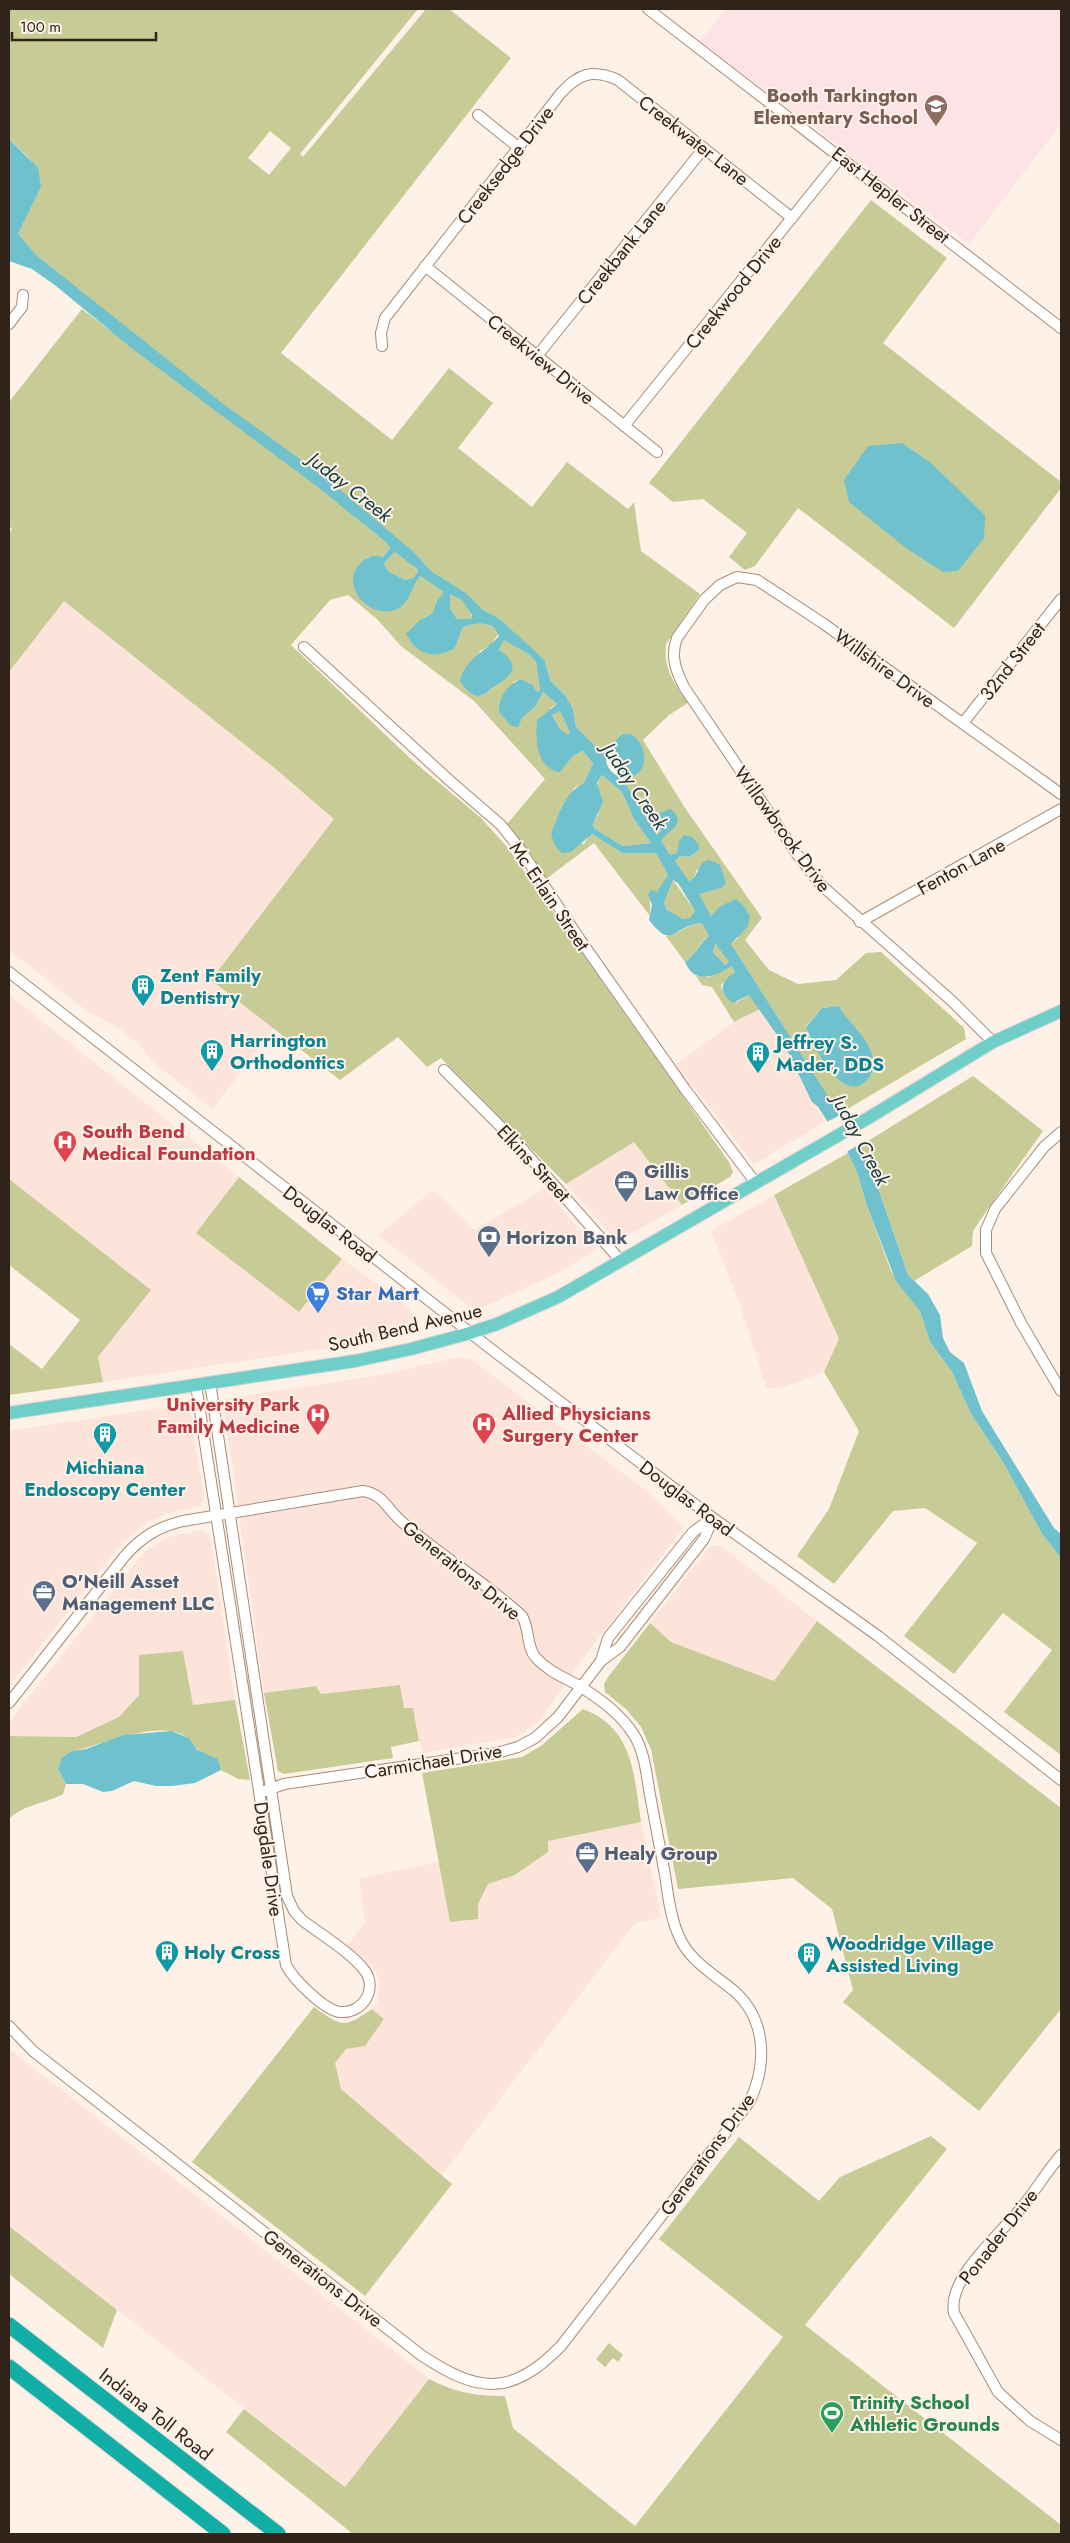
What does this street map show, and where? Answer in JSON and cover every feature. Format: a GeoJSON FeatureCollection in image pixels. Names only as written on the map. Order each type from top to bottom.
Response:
{"type":"FeatureCollection","features":[{"type":"Feature","properties":{"kind":"highway","name":"Indiana Toll Road"},"geometry":{"type":"LineString","coordinates":[[9,2325],[278,2534]]}},
{"type":"Feature","properties":{"kind":"highway"},"geometry":{"type":"LineString","coordinates":[[9,2367],[223,2534]]}},
{"type":"Feature","properties":{"kind":"main road","name":"South Bend Avenue"},"geometry":{"type":"LineString","coordinates":[[9,1413],[355,1360],[470,1333],[497,1324],[558,1297],[870,1117],[993,1042],[1061,1011]]}},
{"type":"Feature","properties":{"kind":"street","name":"East Hepler Street"},"geometry":{"type":"LineString","coordinates":[[648,9],[1061,328]]}},
{"type":"Feature","properties":{"kind":"street","name":"Creeksedge Drive"},"geometry":{"type":"LineString","coordinates":[[382,346],[381,333],[385,318],[567,86],[592,69]]}},
{"type":"Feature","properties":{"kind":"street","name":"Creekwater Lane"},"geometry":{"type":"LineString","coordinates":[[592,69],[618,80],[792,218]]}},
{"type":"Feature","properties":{"kind":"street"},"geometry":{"type":"LineString","coordinates":[[478,115],[518,148]]}},
{"type":"Feature","properties":{"kind":"street","name":"Creekbank Lane"},"geometry":{"type":"LineString","coordinates":[[537,356],[704,148]]}},
{"type":"Feature","properties":{"kind":"street","name":"Creekwood Drive"},"geometry":{"type":"LineString","coordinates":[[624,426],[841,157]]}},
{"type":"Feature","properties":{"kind":"street","name":"Creekview Drive"},"geometry":{"type":"LineString","coordinates":[[425,266],[657,452]]}},
{"type":"Feature","properties":{"kind":"street"},"geometry":{"type":"LineString","coordinates":[[9,324],[24,304],[23,295]]}},
{"type":"Feature","properties":{"kind":"street","name":"Willshire Drive"},"geometry":{"type":"LineString","coordinates":[[704,600],[720,585],[737,577],[747,577],[766,584],[1061,794]]}},
{"type":"Feature","properties":{"kind":"street","name":"32nd Street"},"geometry":{"type":"LineString","coordinates":[[963,723],[1061,599]]}},
{"type":"Feature","properties":{"kind":"street","name":"Willowbrook Drive"},"geometry":{"type":"LineString","coordinates":[[704,600],[682,629],[674,646],[674,664],[678,676],[697,708],[808,870],[834,899],[953,1002],[993,1042]]}},
{"type":"Feature","properties":{"kind":"street","name":"Mc Erlain Street"},"geometry":{"type":"LineString","coordinates":[[304,647],[501,825],[520,849],[581,941],[685,1089],[755,1182]]}},
{"type":"Feature","properties":{"kind":"street","name":"Fenton Lane"},"geometry":{"type":"LineString","coordinates":[[860,922],[1061,809]]}},
{"type":"Feature","properties":{"kind":"street","name":"Douglas Road"},"geometry":{"type":"LineString","coordinates":[[9,972],[312,1212],[713,1518],[878,1636],[1061,1780]]}},
{"type":"Feature","properties":{"kind":"street","name":"Elkins Street"},"geometry":{"type":"LineString","coordinates":[[444,1070],[518,1144],[621,1261]]}},
{"type":"Feature","properties":{"kind":"street"},"geometry":{"type":"LineString","coordinates":[[1061,1132],[1044,1147],[995,1209],[989,1220],[985,1241],[986,1253],[1004,1290],[1061,1391]]}},
{"type":"Feature","properties":{"kind":"street","name":"Dugdale Drive"},"geometry":{"type":"LineString","coordinates":[[196,1384],[265,1791],[289,1901],[302,1920],[360,1965],[368,1978],[370,1986],[366,2000],[354,2010],[338,2012],[331,2009],[297,1982],[286,1965],[265,1791],[229,1514],[210,1382]]}},
{"type":"Feature","properties":{"kind":"street","name":"Generations Drive"},"geometry":{"type":"LineString","coordinates":[[9,1702],[136,1543],[166,1525],[363,1491],[373,1493],[379,1496],[400,1521],[517,1612],[526,1623],[530,1645],[537,1659],[559,1676],[581,1688],[616,1713],[635,1736],[643,1759],[669,1900],[678,1935],[687,1952],[745,2004],[758,2031],[762,2060],[758,2085],[750,2101],[561,2346],[532,2373],[503,2383],[486,2383],[455,2376],[427,2359],[32,2051],[9,2026]]}},
{"type":"Feature","properties":{"kind":"street","name":"Carmichael Drive"},"geometry":{"type":"LineString","coordinates":[[601,1661],[608,1638],[694,1532],[713,1518]]}},
{"type":"Feature","properties":{"kind":"street","name":"Carmichael Drive"},"geometry":{"type":"LineString","coordinates":[[265,1791],[284,1784],[497,1753],[518,1747],[548,1728],[601,1661],[620,1647],[704,1539],[713,1518]]}},
{"type":"Feature","properties":{"kind":"street"},"geometry":{"type":"LineString","coordinates":[[656,1580],[666,1588]]}},
{"type":"Feature","properties":{"kind":"street","name":"Ponader Drive"},"geometry":{"type":"LineString","coordinates":[[1061,2155],[1022,2208],[964,2275],[954,2296],[953,2308],[977,2359],[998,2392],[1030,2421],[1061,2440]]}},
{"type":"Feature","properties":{"kind":"shaded area","name":"Booth Tarkington Elementary School"},"geometry":{"type":"Polygon","coordinates":[[[726,9],[1061,9],[1061,124],[969,244],[700,41],[726,9]]]}},
{"type":"Feature","properties":{"kind":"shaded area"},"geometry":{"type":"Polygon","coordinates":[[[64,600],[278,771],[335,819],[211,980],[274,1028],[213,1109],[154,1063],[139,1044],[117,1027],[87,1011],[9,950],[9,672],[64,600]]]}},
{"type":"Feature","properties":{"kind":"shaded area"},"geometry":{"type":"Polygon","coordinates":[[[9,995],[239,1177],[196,1233],[299,1312],[342,1259],[406,1305],[416,1318],[413,1331],[389,1339],[103,1382],[98,1357],[151,1290],[9,1179],[9,995]]]}},
{"type":"Feature","properties":{"kind":"shaded area"},"geometry":{"type":"Polygon","coordinates":[[[760,1009],[786,1048],[812,1102],[826,1121],[754,1164],[676,1064],[734,1022],[760,1009]]]}},
{"type":"Feature","properties":{"kind":"shaded area"},"geometry":{"type":"Polygon","coordinates":[[[634,1142],[682,1205],[617,1241],[566,1184],[634,1142]]]}},
{"type":"Feature","properties":{"kind":"shaded area"},"geometry":{"type":"Polygon","coordinates":[[[544,1189],[597,1249],[560,1272],[483,1307],[469,1306],[378,1235],[433,1190],[474,1230],[544,1189]]]}},
{"type":"Feature","properties":{"kind":"shaded area"},"geometry":{"type":"Polygon","coordinates":[[[774,1195],[839,1339],[824,1372],[783,1387],[767,1389],[739,1302],[711,1231],[774,1195]]]}},
{"type":"Feature","properties":{"kind":"shaded area"},"geometry":{"type":"Polygon","coordinates":[[[459,1357],[472,1360],[644,1489],[684,1527],[575,1669],[540,1721],[515,1737],[423,1753],[413,1708],[404,1708],[399,1685],[321,1694],[316,1686],[264,1693],[223,1399],[381,1375],[459,1357]]]}},
{"type":"Feature","properties":{"kind":"shaded area"},"geometry":{"type":"Polygon","coordinates":[[[186,1404],[190,1409],[204,1497],[201,1506],[166,1514],[147,1522],[123,1542],[9,1686],[9,1431],[186,1404]]]}},
{"type":"Feature","properties":{"kind":"shaded area"},"geometry":{"type":"Polygon","coordinates":[[[202,1530],[209,1535],[211,1540],[235,1700],[193,1705],[183,1651],[140,1655],[139,1695],[119,1717],[76,1737],[9,1736],[9,1722],[146,1550],[168,1537],[202,1530]]]}},
{"type":"Feature","properties":{"kind":"shaded area"},"geometry":{"type":"Polygon","coordinates":[[[710,1546],[721,1546],[817,1621],[774,1681],[671,1642],[650,1623],[710,1546]]]}},
{"type":"Feature","properties":{"kind":"shaded area"},"geometry":{"type":"Polygon","coordinates":[[[641,1822],[661,1918],[635,1923],[441,2176],[341,2089],[335,2063],[345,2049],[384,2019],[372,2009],[377,2003],[380,1984],[372,1965],[347,1946],[365,1922],[359,1878],[439,1862],[450,1921],[478,1919],[478,1904],[488,1884],[515,1875],[548,1852],[548,1841],[641,1822]]]}},
{"type":"Feature","properties":{"kind":"shaded area"},"geometry":{"type":"Polygon","coordinates":[[[9,2049],[429,2379],[346,2487],[9,2226],[9,2049]]]}},
{"type":"Feature","properties":{"kind":"green space"},"geometry":{"type":"Polygon","coordinates":[[[9,9],[418,9],[300,154],[303,157],[426,9],[449,9],[511,58],[281,353],[392,440],[449,368],[493,403],[458,448],[532,507],[567,462],[628,509],[634,502],[641,551],[700,594],[666,644],[668,668],[674,682],[688,703],[669,715],[643,740],[685,808],[762,918],[745,940],[769,970],[798,984],[836,980],[866,953],[881,952],[964,1028],[966,1039],[839,1114],[731,944],[738,938],[719,907],[711,916],[698,894],[721,888],[697,869],[694,878],[689,881],[675,861],[680,856],[689,857],[699,850],[678,846],[677,853],[670,855],[661,840],[670,829],[657,826],[661,831],[658,836],[624,783],[644,761],[638,739],[601,752],[576,727],[573,709],[565,695],[550,680],[545,661],[497,617],[483,610],[466,593],[431,571],[415,553],[390,546],[383,557],[367,557],[410,595],[413,584],[420,576],[445,592],[437,601],[432,614],[420,620],[455,648],[463,627],[468,625],[478,623],[487,625],[499,633],[491,645],[480,651],[467,690],[477,696],[482,695],[510,674],[512,665],[506,656],[499,651],[504,639],[530,655],[536,662],[540,690],[537,692],[533,685],[521,679],[513,682],[522,718],[535,707],[543,692],[557,704],[550,708],[560,772],[574,755],[583,751],[593,763],[584,783],[574,788],[551,834],[584,844],[589,835],[592,834],[622,853],[656,853],[668,875],[661,888],[650,899],[650,916],[594,843],[546,879],[507,824],[545,779],[474,701],[401,646],[377,619],[348,595],[330,600],[291,645],[413,761],[481,818],[508,848],[729,1162],[733,1172],[730,1177],[682,1205],[634,1142],[566,1184],[441,1058],[427,1067],[398,1037],[340,1080],[211,980],[334,819],[278,771],[64,601],[9,672],[9,534],[12,529],[9,526],[9,402],[82,309],[148,360],[155,351],[52,270],[25,245],[18,234],[41,187],[28,157],[9,139],[9,9]],[[270,131],[248,158],[269,175],[291,148],[270,131]],[[839,1006],[822,1008],[806,1026],[811,1041],[852,1085],[863,1083],[872,1073],[857,1029],[847,1020],[839,1006]]]}},
{"type":"Feature","properties":{"kind":"green space"},"geometry":{"type":"Polygon","coordinates":[[[871,200],[947,258],[883,343],[1061,482],[1061,488],[954,628],[798,508],[755,566],[745,570],[729,557],[747,533],[703,499],[673,502],[649,483],[871,200]]]}},
{"type":"Feature","properties":{"kind":"green space"},"geometry":{"type":"Polygon","coordinates":[[[395,552],[410,561],[418,572],[413,578],[405,580],[388,571],[384,563],[395,552]]]}},
{"type":"Feature","properties":{"kind":"green space"},"geometry":{"type":"Polygon","coordinates":[[[450,594],[458,597],[465,603],[470,611],[471,619],[457,619],[450,609],[450,594]]]}},
{"type":"Feature","properties":{"kind":"green space"},"geometry":{"type":"Polygon","coordinates":[[[560,711],[570,733],[567,734],[560,729],[552,715],[560,711]]]}},
{"type":"Feature","properties":{"kind":"green space"},"geometry":{"type":"Polygon","coordinates":[[[602,775],[622,792],[634,819],[651,843],[623,846],[595,829],[593,825],[598,815],[602,795],[598,785],[602,775]]]}},
{"type":"Feature","properties":{"kind":"green space"},"geometry":{"type":"Polygon","coordinates":[[[673,880],[695,911],[690,918],[683,920],[667,910],[664,903],[673,880]]]}},
{"type":"Feature","properties":{"kind":"green space"},"geometry":{"type":"Polygon","coordinates":[[[702,923],[709,936],[685,962],[666,936],[675,934],[691,925],[702,923]]]}},
{"type":"Feature","properties":{"kind":"green space"},"geometry":{"type":"Polygon","coordinates":[[[715,942],[730,962],[725,965],[713,952],[715,942]]]}},
{"type":"Feature","properties":{"kind":"green space"},"geometry":{"type":"Polygon","coordinates":[[[732,966],[735,972],[721,985],[724,994],[737,1002],[749,995],[760,1009],[734,1022],[712,987],[702,985],[696,976],[709,977],[732,966]]]}},
{"type":"Feature","properties":{"kind":"green space"},"geometry":{"type":"Polygon","coordinates":[[[973,1076],[1043,1131],[973,1231],[972,1246],[914,1281],[908,1275],[879,1191],[860,1146],[973,1076]]]}},
{"type":"Feature","properties":{"kind":"green space"},"geometry":{"type":"Polygon","coordinates":[[[848,1153],[857,1172],[867,1206],[891,1271],[920,1311],[930,1342],[952,1372],[971,1414],[1003,1462],[1042,1534],[1061,1558],[1061,1755],[1004,1712],[1052,1650],[1003,1613],[954,1674],[904,1636],[977,1543],[925,1508],[893,1511],[834,1584],[797,1556],[829,1509],[859,1431],[824,1372],[839,1339],[774,1195],[848,1153]]]}},
{"type":"Feature","properties":{"kind":"green space"},"geometry":{"type":"Polygon","coordinates":[[[239,1177],[342,1259],[299,1312],[196,1233],[239,1177]]]}},
{"type":"Feature","properties":{"kind":"green space"},"geometry":{"type":"Polygon","coordinates":[[[9,1179],[151,1290],[98,1357],[103,1382],[9,1395],[9,1344],[42,1369],[80,1320],[9,1265],[9,1179]]]}},
{"type":"Feature","properties":{"kind":"green space"},"geometry":{"type":"Polygon","coordinates":[[[817,1621],[1061,1808],[1061,2009],[979,2111],[843,2002],[853,1990],[832,1909],[793,1878],[678,1889],[651,1749],[641,1727],[627,1710],[605,1692],[604,1684],[608,1677],[650,1623],[671,1642],[774,1681],[817,1621]]]}},
{"type":"Feature","properties":{"kind":"green space"},"geometry":{"type":"Polygon","coordinates":[[[183,1651],[193,1705],[235,1700],[250,1780],[238,1779],[221,1770],[218,1759],[199,1751],[187,1737],[175,1732],[161,1730],[146,1732],[72,1751],[58,1769],[66,1784],[63,1794],[21,1810],[9,1819],[9,1736],[76,1737],[119,1717],[139,1695],[139,1655],[183,1651]]]}},
{"type":"Feature","properties":{"kind":"green space"},"geometry":{"type":"Polygon","coordinates":[[[400,1685],[404,1708],[413,1708],[419,1741],[391,1747],[393,1758],[284,1774],[278,1771],[264,1693],[316,1686],[321,1694],[400,1685]]]}},
{"type":"Feature","properties":{"kind":"green space"},"geometry":{"type":"Polygon","coordinates":[[[583,1709],[600,1717],[613,1728],[622,1741],[633,1771],[641,1822],[548,1841],[548,1852],[515,1875],[488,1884],[478,1904],[478,1919],[450,1922],[422,1773],[522,1757],[541,1746],[583,1709]]]}},
{"type":"Feature","properties":{"kind":"green space"},"geometry":{"type":"Polygon","coordinates":[[[314,2007],[337,2022],[343,2023],[355,2020],[372,2009],[384,2019],[365,2046],[346,2049],[335,2063],[341,2089],[452,2184],[365,2296],[192,2162],[314,2007]]]}},
{"type":"Feature","properties":{"kind":"green space"},"geometry":{"type":"Polygon","coordinates":[[[931,2136],[947,2149],[805,2325],[1061,2525],[1061,2534],[353,2534],[226,2432],[244,2409],[345,2487],[429,2379],[448,2388],[466,2393],[505,2396],[513,2428],[635,2526],[783,2337],[659,2239],[739,2137],[819,2201],[840,2177],[931,2136]]]}},
{"type":"Feature","properties":{"kind":"green space"},"geometry":{"type":"Polygon","coordinates":[[[9,2226],[117,2310],[103,2348],[9,2274],[9,2226]]]}},
{"type":"Feature","properties":{"kind":"green space"},"geometry":{"type":"Polygon","coordinates":[[[609,2343],[623,2355],[618,2362],[613,2358],[605,2367],[596,2359],[609,2343]]]}},
{"type":"Feature","properties":{"kind":"water"},"geometry":{"type":"Polygon","coordinates":[[[9,139],[38,168],[41,187],[18,234],[36,255],[222,403],[326,478],[415,553],[431,571],[466,593],[483,610],[497,617],[545,661],[550,680],[565,695],[573,709],[576,727],[601,752],[611,749],[617,739],[624,734],[630,734],[636,738],[644,752],[644,761],[641,771],[629,778],[625,783],[657,835],[661,831],[655,819],[657,814],[670,809],[675,813],[678,819],[676,826],[661,840],[670,855],[677,853],[679,841],[684,835],[692,837],[699,845],[699,850],[689,857],[680,856],[675,861],[689,881],[694,878],[702,863],[709,860],[720,865],[726,883],[721,888],[699,894],[711,916],[719,907],[736,899],[743,905],[750,916],[748,926],[731,944],[863,1151],[908,1275],[928,1294],[940,1315],[943,1338],[950,1352],[964,1363],[982,1411],[1054,1528],[1061,1534],[1061,1558],[1042,1534],[1003,1462],[971,1414],[952,1372],[930,1342],[920,1311],[896,1281],[867,1206],[857,1172],[848,1153],[818,1107],[812,1102],[786,1048],[749,995],[733,1003],[725,995],[723,991],[724,983],[735,972],[732,966],[706,977],[694,974],[689,969],[685,962],[709,936],[702,923],[692,925],[669,936],[657,929],[649,920],[652,905],[648,894],[651,890],[657,892],[668,875],[656,853],[622,853],[592,834],[571,852],[562,853],[555,846],[551,834],[560,812],[567,799],[577,787],[584,783],[593,763],[583,751],[574,755],[560,772],[552,770],[546,765],[537,744],[537,720],[557,704],[543,692],[535,707],[522,718],[518,727],[511,726],[499,712],[500,701],[505,692],[521,679],[533,685],[537,692],[540,690],[536,662],[530,655],[504,640],[499,650],[511,660],[513,665],[510,674],[501,683],[482,695],[477,696],[470,692],[460,681],[471,661],[499,636],[493,627],[478,623],[463,627],[455,648],[440,654],[427,653],[415,647],[406,634],[420,620],[432,614],[437,601],[444,592],[420,576],[405,603],[395,610],[381,611],[367,605],[357,594],[354,587],[354,574],[356,568],[365,560],[377,556],[383,557],[390,547],[386,542],[315,485],[130,347],[56,286],[32,269],[9,261],[9,139]],[[395,552],[384,563],[388,571],[405,580],[413,578],[418,572],[416,568],[395,552]],[[450,594],[450,609],[457,619],[471,619],[472,615],[462,600],[450,594]],[[560,711],[552,715],[560,729],[567,734],[570,733],[560,711]],[[613,756],[606,760],[608,766],[620,778],[624,775],[613,756]],[[602,775],[597,783],[603,801],[593,825],[595,829],[623,846],[651,843],[634,819],[622,792],[602,775]],[[673,880],[664,903],[667,910],[683,919],[690,918],[695,911],[678,883],[673,880]],[[715,943],[713,952],[725,965],[729,962],[715,943]]]}},
{"type":"Feature","properties":{"kind":"water"},"geometry":{"type":"Polygon","coordinates":[[[902,443],[931,463],[985,515],[984,538],[958,571],[943,572],[906,548],[849,502],[844,480],[868,446],[902,443]]]}},
{"type":"Feature","properties":{"kind":"water"},"geometry":{"type":"Polygon","coordinates":[[[839,1006],[864,1038],[873,1060],[873,1069],[870,1076],[866,1081],[856,1086],[847,1085],[829,1069],[814,1046],[806,1027],[822,1008],[839,1006]]]}},
{"type":"Feature","properties":{"kind":"water"},"geometry":{"type":"Polygon","coordinates":[[[171,1731],[189,1738],[197,1750],[218,1759],[221,1770],[195,1783],[156,1786],[134,1781],[112,1791],[103,1792],[83,1784],[66,1784],[58,1769],[62,1758],[72,1751],[86,1749],[124,1735],[171,1731]]]}},
{"type":"Feature","properties":{"kind":"pier"},"geometry":{"type":"Polygon","coordinates":[[[842,1114],[861,1143],[845,1153],[825,1123],[842,1114]]]}},
{"type":"Feature","properties":{"kind":"place","name":"Booth Tarkington Elementary School"},"geometry":{"type":"Point","coordinates":[936,127]}},
{"type":"Feature","properties":{"kind":"place","name":"Zent Family Dentistry"},"geometry":{"type":"Point","coordinates":[143,1007]}},
{"type":"Feature","properties":{"kind":"place","name":"Harrington Orthodontics"},"geometry":{"type":"Point","coordinates":[212,1072]}},
{"type":"Feature","properties":{"kind":"place","name":"Jeffrey S. Mader, DDS"},"geometry":{"type":"Point","coordinates":[758,1074]}},
{"type":"Feature","properties":{"kind":"place","name":"South Bend Medical Foundation"},"geometry":{"type":"Point","coordinates":[65,1163]}},
{"type":"Feature","properties":{"kind":"place","name":"Gillis Law Office"},"geometry":{"type":"Point","coordinates":[626,1203]}},
{"type":"Feature","properties":{"kind":"place","name":"Horizon Bank"},"geometry":{"type":"Point","coordinates":[489,1258]}},
{"type":"Feature","properties":{"kind":"place","name":"Star Mart"},"geometry":{"type":"Point","coordinates":[318,1314]}},
{"type":"Feature","properties":{"kind":"place","name":"University Park Family Medicine"},"geometry":{"type":"Point","coordinates":[318,1436]}},
{"type":"Feature","properties":{"kind":"place","name":"Allied Physicians Surgery Center"},"geometry":{"type":"Point","coordinates":[484,1445]}},
{"type":"Feature","properties":{"kind":"place","name":"Michiana Endoscopy Center"},"geometry":{"type":"Point","coordinates":[105,1455]}},
{"type":"Feature","properties":{"kind":"place","name":"O'Neill Asset Management LLC"},"geometry":{"type":"Point","coordinates":[44,1613]}},
{"type":"Feature","properties":{"kind":"place","name":"Healy Group"},"geometry":{"type":"Point","coordinates":[587,1874]}},
{"type":"Feature","properties":{"kind":"place","name":"Holy Cross"},"geometry":{"type":"Point","coordinates":[167,1973]}},
{"type":"Feature","properties":{"kind":"place","name":"Woodridge Village Assisted Living"},"geometry":{"type":"Point","coordinates":[809,1975]}},
{"type":"Feature","properties":{"kind":"place","name":"Trinity School Athletic Grounds"},"geometry":{"type":"Point","coordinates":[832,2434]}},
{"type":"Feature","properties":{"kind":"water label","name":"Juday Creek"},"geometry":{"type":"Point","coordinates":[350,487]}},
{"type":"Feature","properties":{"kind":"water label","name":"Juday Creek"},"geometry":{"type":"Point","coordinates":[635,786]}},
{"type":"Feature","properties":{"kind":"water label","name":"Juday Creek"},"geometry":{"type":"Point","coordinates":[861,1140]}}]}
